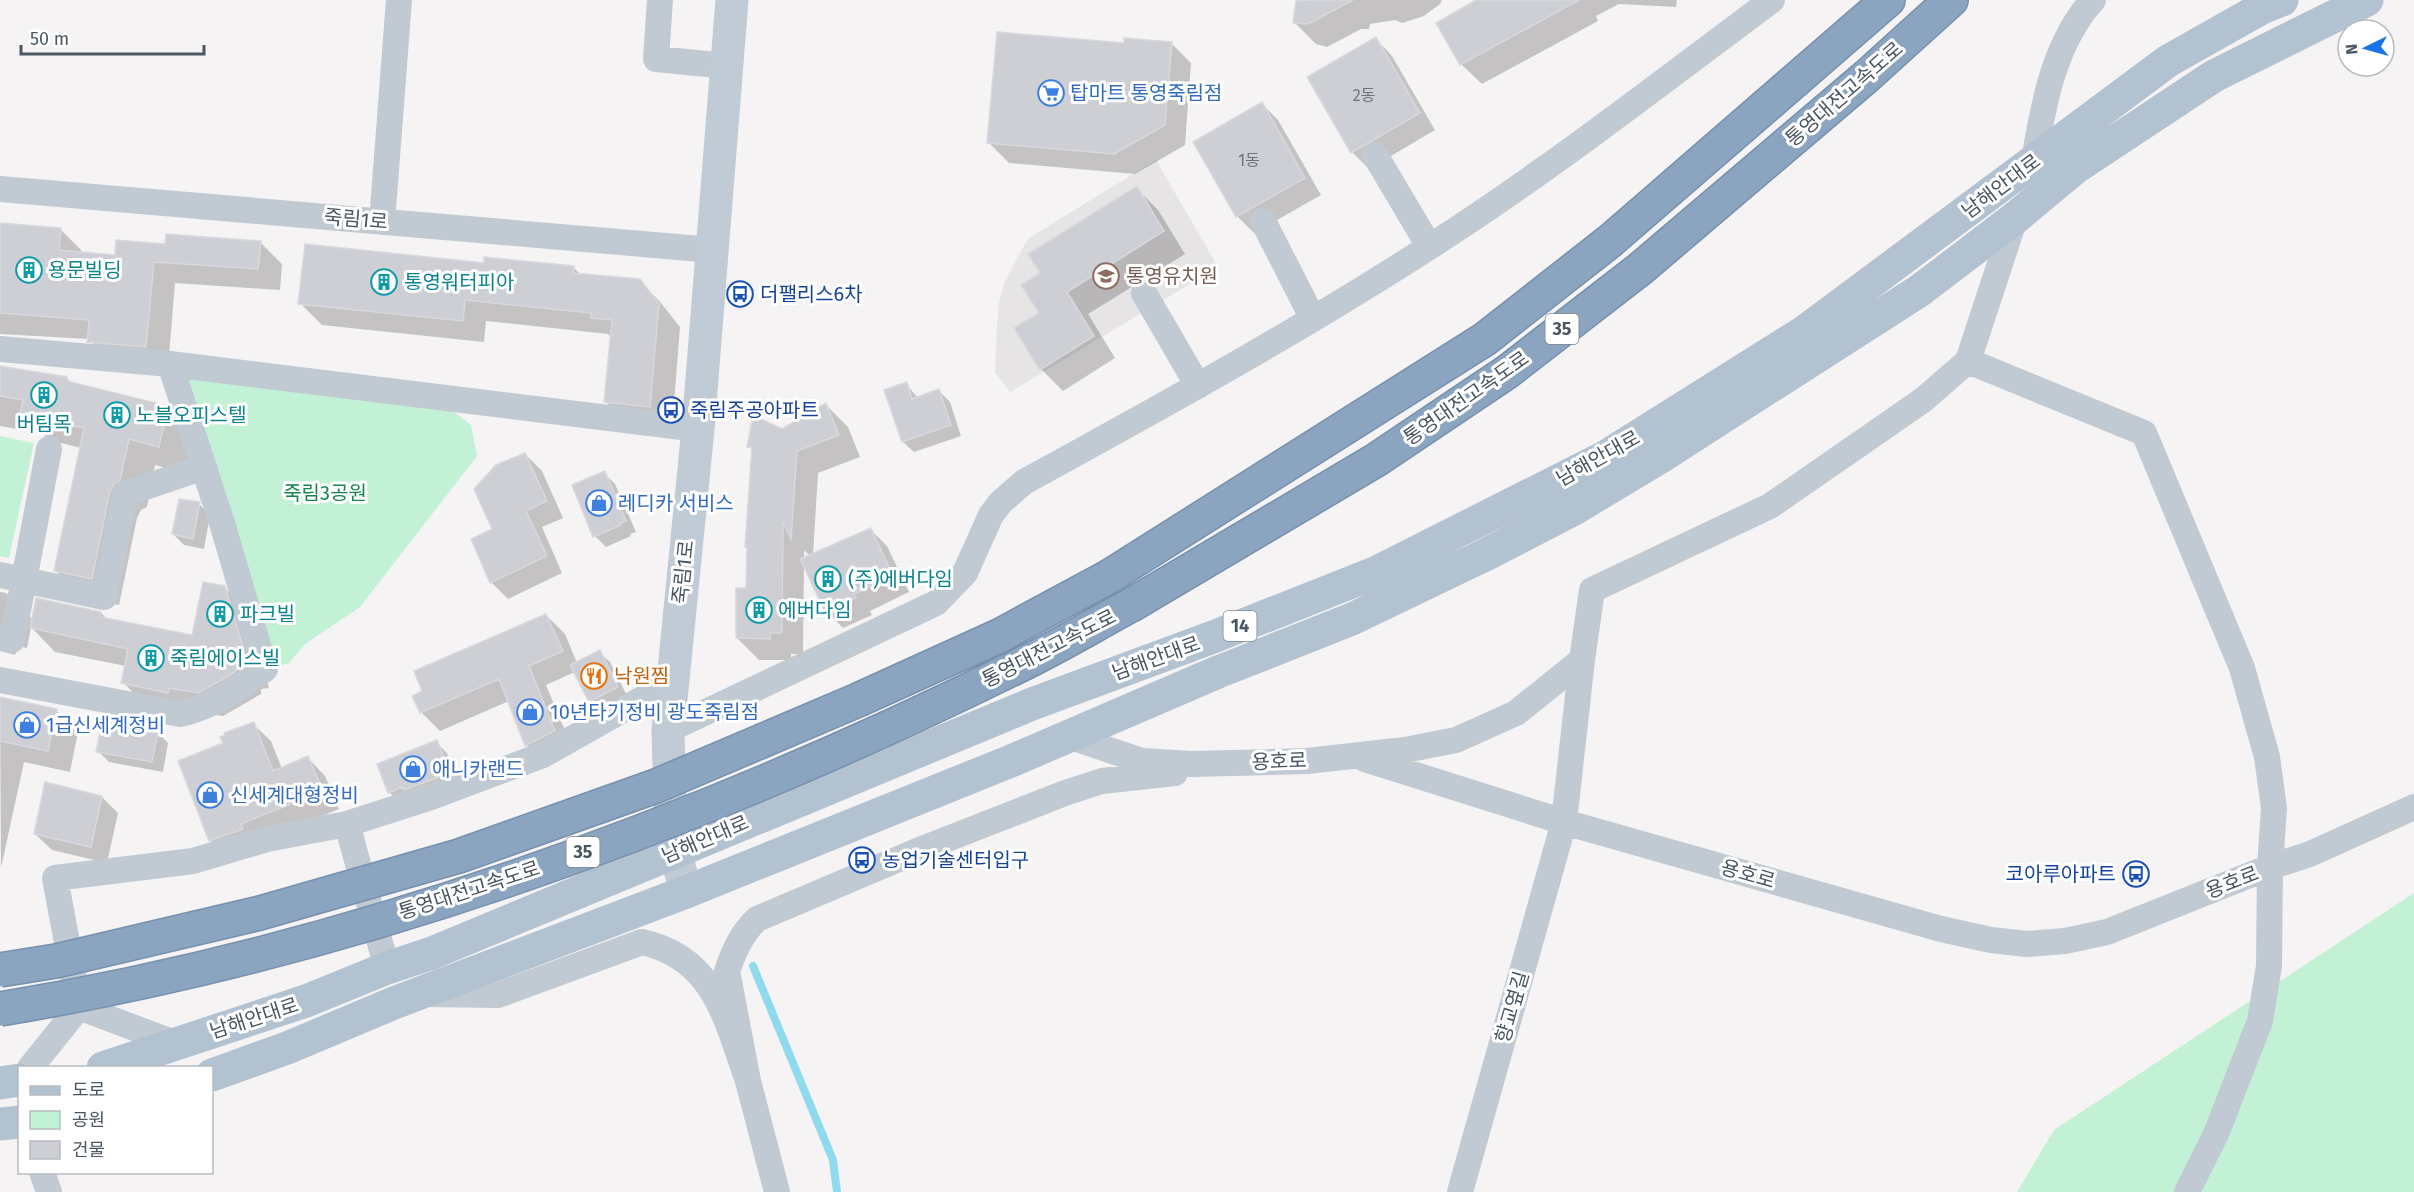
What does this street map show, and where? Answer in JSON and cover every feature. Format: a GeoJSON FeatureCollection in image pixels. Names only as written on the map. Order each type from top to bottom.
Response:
{"type":"FeatureCollection","features":[{"type":"Feature","properties":{"kind":"highway","name":"통영대전고속도로"},"geometry":{"type":"LineString","coordinates":[[0,970],[56,961],[260,913],[459,856],[656,786],[858,700],[999,636],[1110,576],[1485,339],[1610,241],[1888,0]]}},
{"type":"Feature","properties":{"kind":"highway","name":"통영대전고속도로"},"geometry":{"type":"LineString","coordinates":[[0,1009],[74,997],[277,951],[489,886],[585,852],[744,790],[1017,667],[1133,604],[1376,460],[1507,372],[1640,269],[1867,76],[1951,0]]}},
{"type":"Feature","properties":{"kind":"main road","name":"남해안대로"},"geometry":{"type":"LineString","coordinates":[[109,1066],[306,1001],[387,968],[432,954],[1032,704],[1213,637],[1377,572],[1605,457],[1804,332],[2168,62],[2262,8],[2282,0]]}},
{"type":"Feature","properties":{"kind":"main road","name":"남해안대로"},"geometry":{"type":"LineString","coordinates":[[213,1075],[287,1048],[418,994],[686,892],[1352,619],[1574,509],[1662,456],[1919,291],[2015,218],[2075,168],[2214,76],[2367,0]]}},
{"type":"Feature","properties":{"kind":"main road"},"geometry":{"type":"LineString","coordinates":[[0,1083],[18,1080]]}},
{"type":"Feature","properties":{"kind":"main road"},"geometry":{"type":"LineString","coordinates":[[0,1124],[18,1122]]}},
{"type":"Feature","properties":{"kind":"street"},"geometry":{"type":"LineString","coordinates":[[382,222],[399,0]]}},
{"type":"Feature","properties":{"kind":"street"},"geometry":{"type":"LineString","coordinates":[[660,0],[656,59],[727,66]]}},
{"type":"Feature","properties":{"kind":"street","name":"죽림1로"},"geometry":{"type":"LineString","coordinates":[[686,892],[675,851],[670,804],[668,730],[698,429],[732,0]]}},
{"type":"Feature","properties":{"kind":"street"},"geometry":{"type":"LineString","coordinates":[[668,730],[936,603],[965,573],[991,515],[1001,502],[1024,482],[1198,386],[1313,319],[1429,246],[1554,161],[1772,0]]}},
{"type":"Feature","properties":{"kind":"street"},"geometry":{"type":"LineString","coordinates":[[2034,161],[2052,74],[2078,17],[2093,0]]}},
{"type":"Feature","properties":{"kind":"street"},"geometry":{"type":"LineString","coordinates":[[1375,154],[1429,246]]}},
{"type":"Feature","properties":{"kind":"street","name":"죽림1로"},"geometry":{"type":"LineString","coordinates":[[0,189],[713,250]]}},
{"type":"Feature","properties":{"kind":"street"},"geometry":{"type":"LineString","coordinates":[[2015,218],[1968,362],[2144,433],[2242,668],[2267,757],[2274,808],[2270,867],[2269,966],[2260,1022],[2216,1134],[2187,1192]]}},
{"type":"Feature","properties":{"kind":"street"},"geometry":{"type":"LineString","coordinates":[[1263,221],[1313,319]]}},
{"type":"Feature","properties":{"kind":"street"},"geometry":{"type":"LineString","coordinates":[[1144,293],[1198,386]]}},
{"type":"Feature","properties":{"kind":"street"},"geometry":{"type":"LineString","coordinates":[[0,349],[170,364],[698,429]]}},
{"type":"Feature","properties":{"kind":"street","name":"향교옆길"},"geometry":{"type":"LineString","coordinates":[[1460,1192],[1564,822],[1592,590],[1770,506],[1923,400],[1968,362]]}},
{"type":"Feature","properties":{"kind":"street"},"geometry":{"type":"LineString","coordinates":[[0,680],[180,714],[199,710],[234,692],[265,669],[204,467],[170,364]]}},
{"type":"Feature","properties":{"kind":"street"},"geometry":{"type":"LineString","coordinates":[[0,637],[12,640],[12,578],[49,449]]}},
{"type":"Feature","properties":{"kind":"street"},"geometry":{"type":"LineString","coordinates":[[12,578],[104,597],[125,494],[204,467]]}},
{"type":"Feature","properties":{"kind":"street"},"geometry":{"type":"LineString","coordinates":[[1356,756],[1456,740],[1516,713],[1582,660]]}},
{"type":"Feature","properties":{"kind":"street"},"geometry":{"type":"LineString","coordinates":[[32,1066],[79,1007],[56,878],[193,861],[267,839],[347,824],[431,797],[543,755],[672,682]]}},
{"type":"Feature","properties":{"kind":"street","name":"용호로"},"geometry":{"type":"LineString","coordinates":[[1068,736],[1142,761],[1192,764],[1245,763],[1307,761],[1356,756],[1564,822],[1941,929],[1991,940],[2027,944],[2065,941],[2107,932],[2270,867],[2310,854],[2414,807]]}},
{"type":"Feature","properties":{"kind":"street"},"geometry":{"type":"LineString","coordinates":[[777,1192],[748,1081],[727,971],[732,955],[748,928],[757,919],[922,849],[1065,793],[1102,781],[1144,778],[1245,763]]}},
{"type":"Feature","properties":{"kind":"street"},"geometry":{"type":"LineString","coordinates":[[347,824],[387,968]]}},
{"type":"Feature","properties":{"kind":"street"},"geometry":{"type":"LineString","coordinates":[[418,994],[498,995],[642,942],[657,945],[679,957],[707,980],[719,1001],[748,1081]]}},
{"type":"Feature","properties":{"kind":"street"},"geometry":{"type":"LineString","coordinates":[[79,1007],[177,1044]]}},
{"type":"Feature","properties":{"kind":"street"},"geometry":{"type":"LineString","coordinates":[[42,1174],[49,1192]]}},
{"type":"Feature","properties":{"kind":"shaded area","name":"통영유치원"},"geometry":{"type":"Polygon","coordinates":[[[1156,160],[1218,267],[1010,392],[995,372],[999,303],[1004,284],[1029,238],[1156,160]]]}},
{"type":"Feature","properties":{"kind":"green space","name":"죽림3공원"},"geometry":{"type":"Polygon","coordinates":[[[186,379],[450,409],[471,425],[477,456],[360,607],[305,644],[289,663],[277,667],[186,379]]]}},
{"type":"Feature","properties":{"kind":"green space"},"geometry":{"type":"Polygon","coordinates":[[[0,436],[34,443],[9,558],[0,556],[0,436]]]}},
{"type":"Feature","properties":{"kind":"green space"},"geometry":{"type":"Polygon","coordinates":[[[2414,893],[2414,1192],[2017,1192],[2054,1130],[2414,893]]]}},
{"type":"Feature","properties":{"kind":"building"},"geometry":{"type":"Polygon","coordinates":[[[1353,0],[1308,24],[1293,23],[1296,1],[1353,0]]]}},
{"type":"Feature","properties":{"kind":"building"},"geometry":{"type":"Polygon","coordinates":[[[1476,0],[1579,0],[1460,65],[1436,23],[1476,0]]]}},
{"type":"Feature","properties":{"kind":"building","name":"탑마트 통영죽림점"},"geometry":{"type":"Polygon","coordinates":[[[997,32],[1124,43],[1124,38],[1172,42],[1165,125],[1114,154],[987,143],[997,32]]]}},
{"type":"Feature","properties":{"kind":"building"},"geometry":{"type":"Polygon","coordinates":[[[1376,37],[1420,113],[1351,153],[1307,77],[1376,37]]]}},
{"type":"Feature","properties":{"kind":"building"},"geometry":{"type":"Polygon","coordinates":[[[1262,102],[1305,178],[1236,217],[1193,142],[1262,102]]]}},
{"type":"Feature","properties":{"kind":"building"},"geometry":{"type":"Polygon","coordinates":[[[1137,186],[1164,231],[1067,292],[1094,336],[1040,370],[1014,328],[1039,313],[1021,285],[1040,273],[1028,254],[1137,186]]]}},
{"type":"Feature","properties":{"kind":"building"},"geometry":{"type":"Polygon","coordinates":[[[0,223],[61,228],[59,250],[115,255],[116,240],[165,244],[166,234],[261,241],[258,269],[154,262],[146,347],[87,342],[89,320],[0,313],[0,223]]]}},
{"type":"Feature","properties":{"kind":"building"},"geometry":{"type":"Polygon","coordinates":[[[305,244],[484,263],[484,257],[574,266],[573,273],[640,279],[659,304],[650,407],[604,402],[612,320],[591,318],[591,313],[465,300],[463,321],[298,304],[305,244]]]}},
{"type":"Feature","properties":{"kind":"building"},"geometry":{"type":"Polygon","coordinates":[[[0,366],[67,377],[67,381],[168,406],[159,447],[129,439],[120,480],[110,491],[92,579],[54,571],[84,428],[20,414],[23,400],[0,396],[0,366]]]}},
{"type":"Feature","properties":{"kind":"building"},"geometry":{"type":"Polygon","coordinates":[[[907,382],[912,399],[939,389],[951,425],[902,442],[884,390],[907,382]]]}},
{"type":"Feature","properties":{"kind":"building"},"geometry":{"type":"Polygon","coordinates":[[[826,403],[839,435],[797,451],[791,539],[783,522],[782,633],[770,633],[770,639],[736,638],[736,588],[746,588],[747,547],[745,547],[752,447],[747,447],[753,415],[782,429],[826,403]]]}},
{"type":"Feature","properties":{"kind":"building"},"geometry":{"type":"Polygon","coordinates":[[[525,453],[547,501],[526,511],[547,556],[490,583],[471,539],[492,529],[474,489],[496,465],[525,453]]]}},
{"type":"Feature","properties":{"kind":"building","name":"레디카 서비스"},"geometry":{"type":"Polygon","coordinates":[[[605,471],[626,521],[593,537],[572,485],[605,471]]]}},
{"type":"Feature","properties":{"kind":"building"},"geometry":{"type":"Polygon","coordinates":[[[179,499],[200,502],[193,539],[172,534],[179,499]]]}},
{"type":"Feature","properties":{"kind":"building"},"geometry":{"type":"Polygon","coordinates":[[[871,528],[893,576],[854,594],[856,598],[825,612],[800,559],[871,528]]]}},
{"type":"Feature","properties":{"kind":"building"},"geometry":{"type":"Polygon","coordinates":[[[203,582],[225,586],[247,660],[242,667],[238,666],[237,670],[227,677],[198,693],[169,688],[168,693],[121,683],[128,649],[30,628],[36,598],[101,612],[100,617],[192,635],[203,582]]]}},
{"type":"Feature","properties":{"kind":"building"},"geometry":{"type":"Polygon","coordinates":[[[546,614],[563,651],[529,666],[555,731],[525,746],[499,679],[420,713],[412,696],[422,691],[414,671],[546,614]]]}},
{"type":"Feature","properties":{"kind":"building","name":"낙원찜"},"geometry":{"type":"Polygon","coordinates":[[[600,650],[618,687],[589,702],[570,665],[600,650]]]}},
{"type":"Feature","properties":{"kind":"building","name":"1급신세계정비"},"geometry":{"type":"Polygon","coordinates":[[[0,697],[57,709],[48,751],[0,741],[0,697]]]}},
{"type":"Feature","properties":{"kind":"building"},"geometry":{"type":"Polygon","coordinates":[[[102,721],[158,731],[152,762],[96,752],[102,721]]]}},
{"type":"Feature","properties":{"kind":"building"},"geometry":{"type":"Polygon","coordinates":[[[254,722],[273,771],[308,756],[323,791],[241,824],[243,829],[209,841],[178,761],[223,743],[220,737],[225,735],[224,733],[254,722]]]}},
{"type":"Feature","properties":{"kind":"building","name":"애니카랜드"},"geometry":{"type":"Polygon","coordinates":[[[437,740],[450,773],[404,790],[403,787],[388,793],[377,764],[437,740]]]}},
{"type":"Feature","properties":{"kind":"building"},"geometry":{"type":"Polygon","coordinates":[[[45,782],[102,796],[91,847],[34,834],[45,782]]]}},
{"type":"Feature","properties":{"kind":"waterway"},"geometry":{"type":"LineString","coordinates":[[753,966],[833,1160],[837,1192]]}},
{"type":"Feature","properties":{"kind":"place","name":"탑마트 통영죽림점"},"geometry":{"type":"Point","coordinates":[1051,93]}},
{"type":"Feature","properties":{"kind":"place","name":"용문빌딩"},"geometry":{"type":"Point","coordinates":[29,270]}},
{"type":"Feature","properties":{"kind":"place","name":"통영유치원"},"geometry":{"type":"Point","coordinates":[1106,276]}},
{"type":"Feature","properties":{"kind":"place","name":"통영워터피아"},"geometry":{"type":"Point","coordinates":[384,282]}},
{"type":"Feature","properties":{"kind":"place","name":"더팰리스6차"},"geometry":{"type":"Point","coordinates":[740,294]}},
{"type":"Feature","properties":{"kind":"place","name":"버팀목"},"geometry":{"type":"Point","coordinates":[44,395]}},
{"type":"Feature","properties":{"kind":"place","name":"죽림주공아파트"},"geometry":{"type":"Point","coordinates":[671,410]}},
{"type":"Feature","properties":{"kind":"place","name":"노블오피스텔"},"geometry":{"type":"Point","coordinates":[117,415]}},
{"type":"Feature","properties":{"kind":"place","name":"레디카 서비스"},"geometry":{"type":"Point","coordinates":[599,503]}},
{"type":"Feature","properties":{"kind":"place","name":"(주)에버다임"},"geometry":{"type":"Point","coordinates":[828,579]}},
{"type":"Feature","properties":{"kind":"place","name":"에버다임"},"geometry":{"type":"Point","coordinates":[759,610]}},
{"type":"Feature","properties":{"kind":"place","name":"파크빌"},"geometry":{"type":"Point","coordinates":[220,614]}},
{"type":"Feature","properties":{"kind":"place","name":"죽림에이스빌"},"geometry":{"type":"Point","coordinates":[151,658]}},
{"type":"Feature","properties":{"kind":"place","name":"낙원찜"},"geometry":{"type":"Point","coordinates":[594,676]}},
{"type":"Feature","properties":{"kind":"place","name":"10년타기정비 광도죽림점"},"geometry":{"type":"Point","coordinates":[530,712]}},
{"type":"Feature","properties":{"kind":"place","name":"1급신세계정비"},"geometry":{"type":"Point","coordinates":[27,725]}},
{"type":"Feature","properties":{"kind":"place","name":"애니카랜드"},"geometry":{"type":"Point","coordinates":[413,769]}},
{"type":"Feature","properties":{"kind":"place","name":"신세계대형정비"},"geometry":{"type":"Point","coordinates":[210,795]}},
{"type":"Feature","properties":{"kind":"place","name":"농업기술센터입구"},"geometry":{"type":"Point","coordinates":[862,860]}},
{"type":"Feature","properties":{"kind":"place","name":"코아루아파트"},"geometry":{"type":"Point","coordinates":[2136,874]}}]}
